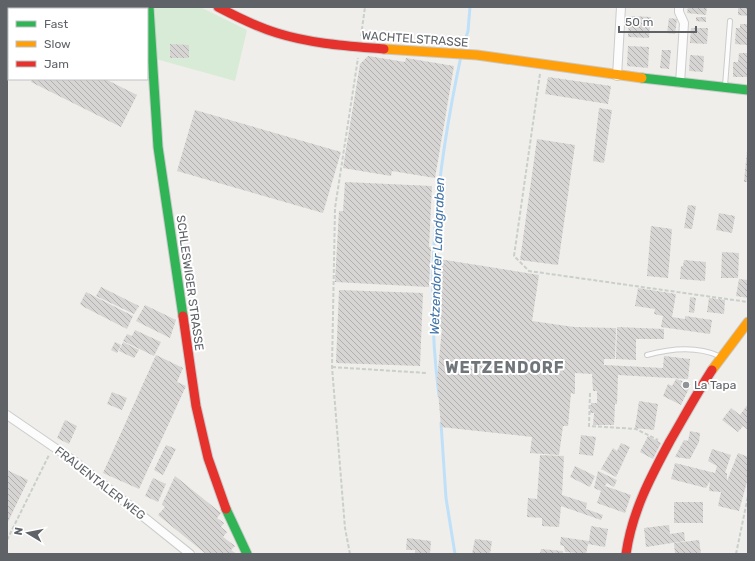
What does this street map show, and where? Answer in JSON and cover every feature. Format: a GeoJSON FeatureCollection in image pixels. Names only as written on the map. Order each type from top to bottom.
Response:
{"type":"FeatureCollection","features":[{"type":"Feature","properties":{"kind":"street","name":"SCHLESWIGER STRASSE"},"geometry":{"type":"LineString","coordinates":[[149,7],[158,146],[196,406],[208,458],[226,510],[247,554]]}},
{"type":"Feature","properties":{"kind":"street","name":"WACHTELSTRASSE"},"geometry":{"type":"LineString","coordinates":[[218,7],[266,29],[286,36],[320,43],[359,48],[468,54],[541,63],[617,76],[748,90]]}},
{"type":"Feature","properties":{"kind":"street"},"geometry":{"type":"LineString","coordinates":[[617,76],[621,7]]}},
{"type":"Feature","properties":{"kind":"street"},"geometry":{"type":"LineString","coordinates":[[679,7],[679,12],[684,23],[680,83]]}},
{"type":"Feature","properties":{"kind":"street"},"geometry":{"type":"LineString","coordinates":[[626,554],[629,532],[636,509],[668,444],[721,357],[748,322]]}},
{"type":"Feature","properties":{"kind":"street","name":"FRAUENTALER WEG"},"geometry":{"type":"LineString","coordinates":[[7,415],[74,461],[190,554]]}},
{"type":"Feature","properties":{"kind":"lane"},"geometry":{"type":"LineString","coordinates":[[725,88],[730,21]]}},
{"type":"Feature","properties":{"kind":"lane"},"geometry":{"type":"LineString","coordinates":[[647,355],[664,351],[688,350],[704,351],[721,357]]}},
{"type":"Feature","properties":{"kind":"path"},"geometry":{"type":"LineString","coordinates":[[350,554],[345,528],[332,367],[335,208],[365,7]]}},
{"type":"Feature","properties":{"kind":"path"},"geometry":{"type":"LineString","coordinates":[[541,63],[514,256],[529,271],[748,302]]}},
{"type":"Feature","properties":{"kind":"path"},"geometry":{"type":"LineString","coordinates":[[332,367],[427,372]]}},
{"type":"Feature","properties":{"kind":"path"},"geometry":{"type":"LineString","coordinates":[[590,393],[589,426],[636,429],[668,444]]}},
{"type":"Feature","properties":{"kind":"path"},"geometry":{"type":"LineString","coordinates":[[7,540],[53,446]]}},
{"type":"Feature","properties":{"kind":"path"},"geometry":{"type":"LineString","coordinates":[[736,554],[748,496]]}},
{"type":"Feature","properties":{"kind":"green space"},"geometry":{"type":"Polygon","coordinates":[[[154,7],[200,7],[247,30],[235,81],[156,59],[154,7]]]}},
{"type":"Feature","properties":{"kind":"building"},"geometry":{"type":"Polygon","coordinates":[[[688,7],[707,7],[706,15],[687,13],[688,7]]]}},
{"type":"Feature","properties":{"kind":"building"},"geometry":{"type":"Polygon","coordinates":[[[738,7],[748,7],[748,16],[738,15],[738,7]]]}},
{"type":"Feature","properties":{"kind":"building"},"geometry":{"type":"Polygon","coordinates":[[[629,16],[651,17],[649,38],[628,37],[629,16]]]}},
{"type":"Feature","properties":{"kind":"building"},"geometry":{"type":"Polygon","coordinates":[[[696,17],[706,17],[706,22],[696,21],[696,17]]]}},
{"type":"Feature","properties":{"kind":"building"},"geometry":{"type":"Polygon","coordinates":[[[669,18],[677,19],[675,34],[667,33],[669,18]]]}},
{"type":"Feature","properties":{"kind":"building"},"geometry":{"type":"Polygon","coordinates":[[[740,24],[748,24],[748,45],[735,44],[736,28],[740,28],[740,24]]]}},
{"type":"Feature","properties":{"kind":"building"},"geometry":{"type":"Polygon","coordinates":[[[691,28],[708,28],[707,44],[690,43],[691,28]]]}},
{"type":"Feature","properties":{"kind":"building"},"geometry":{"type":"Polygon","coordinates":[[[170,44],[189,45],[189,58],[170,58],[170,44]]]}},
{"type":"Feature","properties":{"kind":"building"},"geometry":{"type":"Polygon","coordinates":[[[628,46],[649,47],[648,68],[627,66],[628,46]]]}},
{"type":"Feature","properties":{"kind":"building"},"geometry":{"type":"Polygon","coordinates":[[[662,50],[671,50],[669,69],[660,68],[662,50]]]}},
{"type":"Feature","properties":{"kind":"building"},"geometry":{"type":"Polygon","coordinates":[[[739,53],[748,53],[748,77],[733,77],[733,62],[738,62],[739,53]]]}},
{"type":"Feature","properties":{"kind":"building"},"geometry":{"type":"Polygon","coordinates":[[[690,55],[704,56],[703,72],[689,71],[690,55]]]}},
{"type":"Feature","properties":{"kind":"building"},"geometry":{"type":"Polygon","coordinates":[[[368,56],[405,62],[406,58],[454,66],[435,178],[392,171],[391,176],[343,168],[360,64],[368,56]]]}},
{"type":"Feature","properties":{"kind":"building"},"geometry":{"type":"Polygon","coordinates":[[[548,77],[611,86],[608,104],[545,94],[548,77]]]}},
{"type":"Feature","properties":{"kind":"building"},"geometry":{"type":"Polygon","coordinates":[[[32,80],[107,80],[137,95],[121,127],[31,82],[32,80]]]}},
{"type":"Feature","properties":{"kind":"building"},"geometry":{"type":"Polygon","coordinates":[[[599,108],[612,110],[604,163],[593,161],[599,108]]]}},
{"type":"Feature","properties":{"kind":"building"},"geometry":{"type":"Polygon","coordinates":[[[195,110],[341,152],[323,213],[177,171],[195,110]]]}},
{"type":"Feature","properties":{"kind":"building"},"geometry":{"type":"Polygon","coordinates":[[[537,139],[575,145],[558,265],[520,260],[537,139]]]}},
{"type":"Feature","properties":{"kind":"building"},"geometry":{"type":"Polygon","coordinates":[[[747,151],[748,182],[744,182],[747,151]]]}},
{"type":"Feature","properties":{"kind":"building"},"geometry":{"type":"Polygon","coordinates":[[[345,182],[432,186],[429,287],[335,282],[339,211],[343,211],[345,182]]]}},
{"type":"Feature","properties":{"kind":"building"},"geometry":{"type":"Polygon","coordinates":[[[688,205],[696,206],[692,229],[684,228],[688,205]]]}},
{"type":"Feature","properties":{"kind":"building"},"geometry":{"type":"Polygon","coordinates":[[[719,213],[735,216],[732,233],[716,230],[719,213]]]}},
{"type":"Feature","properties":{"kind":"building"},"geometry":{"type":"Polygon","coordinates":[[[651,226],[672,229],[668,278],[647,276],[651,226]]]}},
{"type":"Feature","properties":{"kind":"building"},"geometry":{"type":"Polygon","coordinates":[[[722,252],[739,253],[738,278],[721,278],[722,252]]]}},
{"type":"Feature","properties":{"kind":"building"},"geometry":{"type":"Polygon","coordinates":[[[439,259],[539,275],[532,321],[574,327],[616,328],[615,359],[604,359],[604,365],[663,368],[664,356],[690,359],[688,379],[618,375],[617,404],[615,404],[614,425],[593,425],[594,413],[590,413],[591,403],[597,403],[597,391],[593,391],[592,374],[575,373],[575,394],[571,393],[568,426],[563,426],[559,455],[530,453],[532,437],[441,427],[437,379],[442,329],[433,327],[440,275],[437,275],[439,259]]]}},
{"type":"Feature","properties":{"kind":"building"},"geometry":{"type":"Polygon","coordinates":[[[684,260],[706,262],[705,281],[680,279],[681,266],[683,266],[684,260]]]}},
{"type":"Feature","properties":{"kind":"building"},"geometry":{"type":"Polygon","coordinates":[[[739,279],[748,280],[748,298],[736,296],[739,279]]]}},
{"type":"Feature","properties":{"kind":"building"},"geometry":{"type":"Polygon","coordinates":[[[101,287],[139,306],[134,314],[96,296],[101,287]]]}},
{"type":"Feature","properties":{"kind":"building"},"geometry":{"type":"Polygon","coordinates":[[[638,288],[676,294],[672,317],[685,319],[685,316],[712,320],[710,334],[661,327],[663,316],[654,314],[655,309],[635,306],[638,288]]]}},
{"type":"Feature","properties":{"kind":"building"},"geometry":{"type":"Polygon","coordinates":[[[339,290],[423,293],[420,366],[336,363],[339,290]]]}},
{"type":"Feature","properties":{"kind":"building"},"geometry":{"type":"Polygon","coordinates":[[[86,292],[133,316],[127,329],[80,304],[86,292]]]}},
{"type":"Feature","properties":{"kind":"building"},"geometry":{"type":"Polygon","coordinates":[[[690,297],[696,298],[694,313],[689,312],[690,297]]]}},
{"type":"Feature","properties":{"kind":"building"},"geometry":{"type":"Polygon","coordinates":[[[709,298],[725,300],[724,314],[707,312],[709,298]]]}},
{"type":"Feature","properties":{"kind":"building"},"geometry":{"type":"Polygon","coordinates":[[[145,305],[176,320],[170,338],[136,321],[145,305]]]}},
{"type":"Feature","properties":{"kind":"building"},"geometry":{"type":"Polygon","coordinates":[[[617,327],[664,329],[664,339],[636,339],[636,360],[616,359],[617,327]]]}},
{"type":"Feature","properties":{"kind":"building"},"geometry":{"type":"Polygon","coordinates":[[[135,330],[161,342],[154,356],[123,341],[127,334],[132,336],[135,330]]]}},
{"type":"Feature","properties":{"kind":"building"},"geometry":{"type":"Polygon","coordinates":[[[115,342],[121,345],[117,353],[111,350],[115,342]]]}},
{"type":"Feature","properties":{"kind":"building"},"geometry":{"type":"Polygon","coordinates":[[[123,342],[139,350],[134,358],[119,351],[123,342]]]}},
{"type":"Feature","properties":{"kind":"building"},"geometry":{"type":"Polygon","coordinates":[[[156,355],[183,368],[177,382],[186,386],[139,489],[103,473],[156,355]]]}},
{"type":"Feature","properties":{"kind":"building"},"geometry":{"type":"Polygon","coordinates":[[[676,379],[691,384],[681,405],[663,396],[668,384],[672,386],[676,379]]]}},
{"type":"Feature","properties":{"kind":"building"},"geometry":{"type":"Polygon","coordinates":[[[112,392],[127,398],[122,410],[107,404],[112,392]]]}},
{"type":"Feature","properties":{"kind":"building"},"geometry":{"type":"Polygon","coordinates":[[[639,401],[658,404],[654,430],[635,428],[639,401]]]}},
{"type":"Feature","properties":{"kind":"building"},"geometry":{"type":"Polygon","coordinates":[[[748,404],[748,430],[743,426],[738,432],[722,420],[731,408],[740,415],[748,404]]]}},
{"type":"Feature","properties":{"kind":"building"},"geometry":{"type":"Polygon","coordinates":[[[65,420],[77,426],[69,444],[57,438],[65,420]]]}},
{"type":"Feature","properties":{"kind":"building"},"geometry":{"type":"Polygon","coordinates":[[[690,431],[700,433],[699,442],[690,459],[675,457],[684,440],[688,441],[690,431]]]}},
{"type":"Feature","properties":{"kind":"building"},"geometry":{"type":"Polygon","coordinates":[[[581,435],[596,437],[593,456],[579,454],[581,435]]]}},
{"type":"Feature","properties":{"kind":"building"},"geometry":{"type":"Polygon","coordinates":[[[648,436],[661,443],[653,459],[640,452],[648,436]]]}},
{"type":"Feature","properties":{"kind":"building"},"geometry":{"type":"Polygon","coordinates":[[[621,443],[630,447],[616,477],[601,469],[613,448],[617,451],[621,443]]]}},
{"type":"Feature","properties":{"kind":"building"},"geometry":{"type":"Polygon","coordinates":[[[166,445],[176,449],[163,475],[154,470],[166,445]]]}},
{"type":"Feature","properties":{"kind":"building"},"geometry":{"type":"Polygon","coordinates":[[[712,449],[731,455],[725,473],[727,473],[727,481],[738,453],[748,457],[748,478],[739,511],[718,506],[721,492],[709,491],[710,481],[706,488],[671,479],[675,463],[715,473],[717,466],[708,461],[712,449]]]}},
{"type":"Feature","properties":{"kind":"building"},"geometry":{"type":"Polygon","coordinates":[[[540,455],[564,456],[562,495],[587,503],[586,509],[603,515],[601,520],[561,506],[559,527],[542,526],[542,518],[527,517],[528,498],[537,499],[540,455]]]}},
{"type":"Feature","properties":{"kind":"building"},"geometry":{"type":"Polygon","coordinates":[[[575,466],[595,476],[590,487],[570,477],[575,466]]]}},
{"type":"Feature","properties":{"kind":"building"},"geometry":{"type":"Polygon","coordinates":[[[7,470],[28,480],[7,524],[7,470]]]}},
{"type":"Feature","properties":{"kind":"building"},"geometry":{"type":"Polygon","coordinates":[[[598,471],[617,480],[614,487],[607,483],[605,486],[631,495],[625,513],[597,503],[601,491],[594,488],[598,471]]]}},
{"type":"Feature","properties":{"kind":"building"},"geometry":{"type":"Polygon","coordinates":[[[175,476],[221,513],[217,518],[224,523],[221,527],[227,532],[223,537],[235,546],[231,550],[236,554],[206,554],[158,515],[165,507],[162,504],[175,476]]]}},
{"type":"Feature","properties":{"kind":"building"},"geometry":{"type":"Polygon","coordinates":[[[153,478],[166,484],[158,502],[145,496],[153,478]]]}},
{"type":"Feature","properties":{"kind":"building"},"geometry":{"type":"Polygon","coordinates":[[[674,502],[703,502],[703,523],[674,523],[674,502]]]}},
{"type":"Feature","properties":{"kind":"building"},"geometry":{"type":"Polygon","coordinates":[[[669,525],[670,534],[684,532],[685,541],[646,547],[644,528],[669,525]]]}},
{"type":"Feature","properties":{"kind":"building"},"geometry":{"type":"Polygon","coordinates":[[[591,526],[608,529],[605,547],[588,544],[586,554],[565,552],[564,546],[560,545],[561,537],[589,541],[591,526]]]}},
{"type":"Feature","properties":{"kind":"building"},"geometry":{"type":"Polygon","coordinates":[[[407,538],[431,541],[430,554],[415,554],[415,550],[406,550],[407,538]]]}},
{"type":"Feature","properties":{"kind":"building"},"geometry":{"type":"Polygon","coordinates":[[[475,539],[492,541],[490,554],[472,554],[475,539]]]}},
{"type":"Feature","properties":{"kind":"building"},"geometry":{"type":"Polygon","coordinates":[[[699,540],[701,554],[675,554],[674,543],[699,540]]]}},
{"type":"Feature","properties":{"kind":"building"},"geometry":{"type":"Polygon","coordinates":[[[541,549],[563,551],[563,554],[540,554],[541,549]]]}},
{"type":"Feature","properties":{"kind":"waterway","name":"Wetzendorfer Landgraben"},"geometry":{"type":"LineString","coordinates":[[462,50],[468,31],[470,7]]}},
{"type":"Feature","properties":{"kind":"waterway","name":"Wetzendorfer Landgraben"},"geometry":{"type":"LineString","coordinates":[[439,396],[433,310],[435,225],[445,140],[461,56]]}},
{"type":"Feature","properties":{"kind":"waterway","name":"Wetzendorfer Landgraben"},"geometry":{"type":"LineString","coordinates":[[441,423],[446,498],[455,554]]}},
{"type":"Feature","properties":{"kind":"traffic: fast"},"geometry":{"type":"LineString","coordinates":[[149,7],[158,147],[183,316]]}},
{"type":"Feature","properties":{"kind":"traffic: fast"},"geometry":{"type":"LineString","coordinates":[[642,78],[748,90]]}},
{"type":"Feature","properties":{"kind":"traffic: fast"},"geometry":{"type":"LineString","coordinates":[[226,509],[247,554]]}},
{"type":"Feature","properties":{"kind":"traffic: slow"},"geometry":{"type":"LineString","coordinates":[[384,49],[477,55],[642,78]]}},
{"type":"Feature","properties":{"kind":"traffic: slow"},"geometry":{"type":"LineString","coordinates":[[712,370],[748,322]]}},
{"type":"Feature","properties":{"kind":"traffic: jam"},"geometry":{"type":"LineString","coordinates":[[218,7],[255,25],[290,37],[330,44],[384,49]]}},
{"type":"Feature","properties":{"kind":"traffic: jam"},"geometry":{"type":"LineString","coordinates":[[183,316],[196,406],[208,458],[226,509]]}},
{"type":"Feature","properties":{"kind":"traffic: jam"},"geometry":{"type":"LineString","coordinates":[[626,554],[637,510],[649,482],[670,441],[712,370]]}},
{"type":"Feature","properties":{"kind":"place","name":"La Tapa"},"geometry":{"type":"Point","coordinates":[686,385]}},
{"type":"Feature","properties":{"kind":"district","name":"WETZENDORF"},"geometry":{"type":"Point","coordinates":[505,367]}}]}
